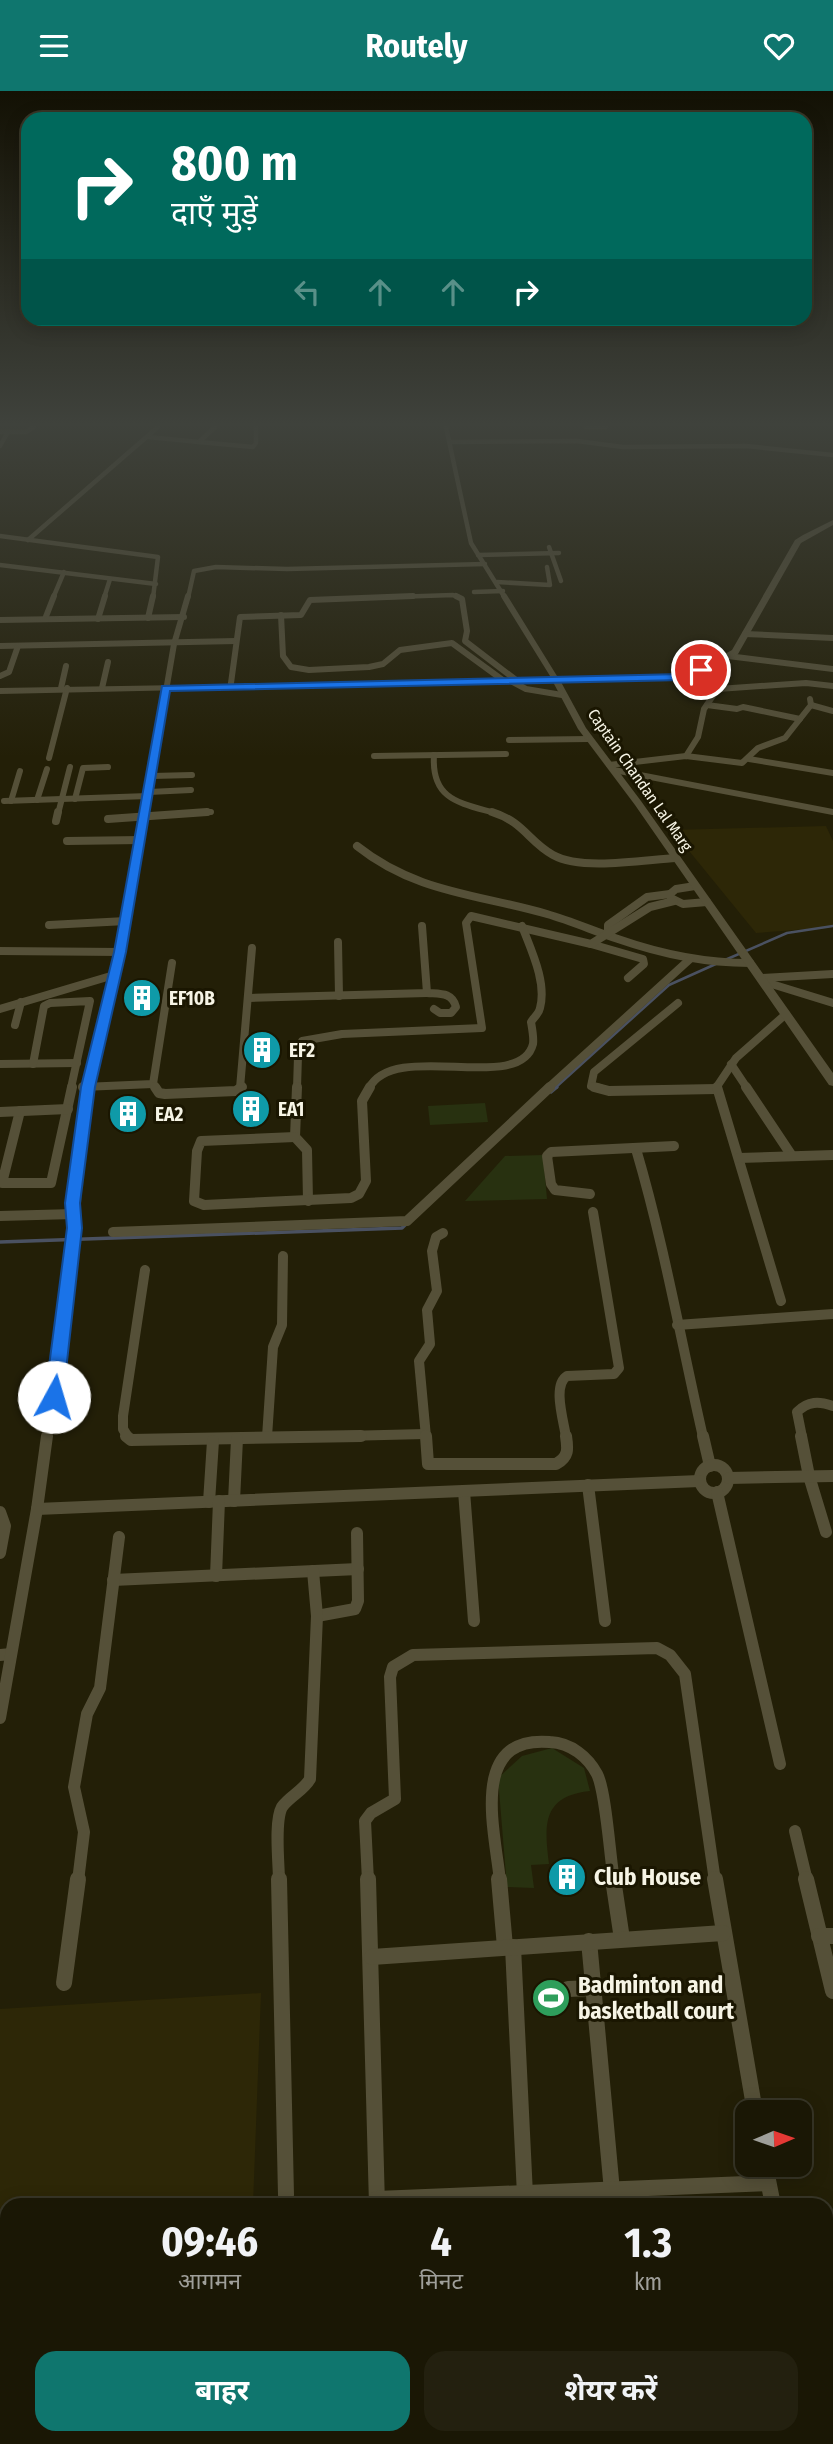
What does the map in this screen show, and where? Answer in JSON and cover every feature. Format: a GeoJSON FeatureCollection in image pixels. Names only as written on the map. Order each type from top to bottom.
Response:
{"type":"FeatureCollection","features":[{"type":"Feature","properties":{"kind":"street"},"geometry":{"type":"LineString","coordinates":[[6,537],[148,553],[159,557],[148,618]]}},
{"type":"Feature","properties":{"kind":"street"},"geometry":{"type":"LineString","coordinates":[[28,540],[32,537]]}},
{"type":"Feature","properties":{"kind":"street"},"geometry":{"type":"LineString","coordinates":[[0,691],[556,680],[503,591],[478,555],[470,537]]}},
{"type":"Feature","properties":{"kind":"street","name":"Captain Chandan Lal Marg"},"geometry":{"type":"LineString","coordinates":[[803,537],[737,649],[728,656],[683,677],[556,680],[589,739],[833,1082]]}},
{"type":"Feature","properties":{"kind":"street"},"geometry":{"type":"LineString","coordinates":[[478,555],[550,550],[559,553]]}},
{"type":"Feature","properties":{"kind":"street"},"geometry":{"type":"LineString","coordinates":[[550,550],[561,581]]}},
{"type":"Feature","properties":{"kind":"street"},"geometry":{"type":"LineString","coordinates":[[0,1718],[6,1654],[37,1509],[54,1397],[75,1228],[73,1203],[88,1087],[120,952],[165,688],[194,572],[199,569],[485,564]]}},
{"type":"Feature","properties":{"kind":"street"},"geometry":{"type":"LineString","coordinates":[[0,565],[156,584]]}},
{"type":"Feature","properties":{"kind":"street"},"geometry":{"type":"LineString","coordinates":[[497,582],[550,585],[547,567]]}},
{"type":"Feature","properties":{"kind":"street"},"geometry":{"type":"LineString","coordinates":[[45,619],[64,572]]}},
{"type":"Feature","properties":{"kind":"street"},"geometry":{"type":"LineString","coordinates":[[98,619],[110,579]]}},
{"type":"Feature","properties":{"kind":"street"},"geometry":{"type":"LineString","coordinates":[[474,592],[503,591]]}},
{"type":"Feature","properties":{"kind":"street"},"geometry":{"type":"LineString","coordinates":[[231,683],[240,617],[301,615],[310,600],[458,596],[462,599],[467,631],[465,641],[510,681]]}},
{"type":"Feature","properties":{"kind":"street"},"geometry":{"type":"LineString","coordinates":[[281,615],[283,656],[291,667],[309,670],[369,667],[383,664],[400,650],[452,643],[526,689],[562,695]]}},
{"type":"Feature","properties":{"kind":"street"},"geometry":{"type":"LineString","coordinates":[[0,620],[184,617]]}},
{"type":"Feature","properties":{"kind":"street"},"geometry":{"type":"LineString","coordinates":[[745,633],[833,638]]}},
{"type":"Feature","properties":{"kind":"street"},"geometry":{"type":"LineString","coordinates":[[0,646],[236,642]]}},
{"type":"Feature","properties":{"kind":"street"},"geometry":{"type":"LineString","coordinates":[[0,676],[9,672],[18,646]]}},
{"type":"Feature","properties":{"kind":"street"},"geometry":{"type":"LineString","coordinates":[[728,656],[833,669]]}},
{"type":"Feature","properties":{"kind":"street"},"geometry":{"type":"LineString","coordinates":[[102,688],[108,662]]}},
{"type":"Feature","properties":{"kind":"street"},"geometry":{"type":"LineString","coordinates":[[48,758],[64,688],[66,666]]}},
{"type":"Feature","properties":{"kind":"street"},"geometry":{"type":"LineString","coordinates":[[686,756],[698,737],[707,705],[723,681]]}},
{"type":"Feature","properties":{"kind":"street"},"geometry":{"type":"LineString","coordinates":[[718,689],[806,683],[833,686]]}},
{"type":"Feature","properties":{"kind":"street"},"geometry":{"type":"LineString","coordinates":[[612,768],[686,756],[736,764],[749,759],[758,748],[785,739],[811,702],[833,711]]}},
{"type":"Feature","properties":{"kind":"street"},"geometry":{"type":"LineString","coordinates":[[707,705],[737,709],[743,707],[800,719]]}},
{"type":"Feature","properties":{"kind":"street"},"geometry":{"type":"LineString","coordinates":[[509,740],[589,739]]}},
{"type":"Feature","properties":{"kind":"street"},"geometry":{"type":"LineString","coordinates":[[374,756],[506,754]]}},
{"type":"Feature","properties":{"kind":"street"},"geometry":{"type":"LineString","coordinates":[[434,755],[434,776],[446,793],[467,807],[489,810],[508,817],[560,859],[676,858]]}},
{"type":"Feature","properties":{"kind":"street"},"geometry":{"type":"LineString","coordinates":[[749,759],[833,773]]}},
{"type":"Feature","properties":{"kind":"street"},"geometry":{"type":"LineString","coordinates":[[56,821],[69,767]]}},
{"type":"Feature","properties":{"kind":"street"},"geometry":{"type":"LineString","coordinates":[[75,799],[83,768],[108,767]]}},
{"type":"Feature","properties":{"kind":"street"},"geometry":{"type":"LineString","coordinates":[[612,768],[833,812]]}},
{"type":"Feature","properties":{"kind":"street"},"geometry":{"type":"LineString","coordinates":[[37,800],[47,769]]}},
{"type":"Feature","properties":{"kind":"street"},"geometry":{"type":"LineString","coordinates":[[20,771],[7,801],[191,790]]}},
{"type":"Feature","properties":{"kind":"street"},"geometry":{"type":"LineString","coordinates":[[152,776],[192,775]]}},
{"type":"Feature","properties":{"kind":"street"},"geometry":{"type":"LineString","coordinates":[[108,819],[211,812]]}},
{"type":"Feature","properties":{"kind":"street"},"geometry":{"type":"LineString","coordinates":[[67,842],[141,840]]}},
{"type":"Feature","properties":{"kind":"street"},"geometry":{"type":"LineString","coordinates":[[357,845],[379,864],[412,881],[542,912],[690,958],[725,963],[748,960]]}},
{"type":"Feature","properties":{"kind":"street"},"geometry":{"type":"LineString","coordinates":[[592,944],[605,933],[618,929],[650,904],[672,897],[676,889],[695,885]]}},
{"type":"Feature","properties":{"kind":"street"},"geometry":{"type":"LineString","coordinates":[[672,897],[683,904],[706,902]]}},
{"type":"Feature","properties":{"kind":"street"},"geometry":{"type":"LineString","coordinates":[[308,1201],[307,1150],[295,1137],[302,1041],[342,1034],[482,1028],[467,920],[480,916],[643,959],[643,964],[628,978]]}},
{"type":"Feature","properties":{"kind":"street"},"geometry":{"type":"LineString","coordinates":[[48,925],[125,922]]}},
{"type":"Feature","properties":{"kind":"street"},"geometry":{"type":"LineString","coordinates":[[422,926],[427,993]]}},
{"type":"Feature","properties":{"kind":"street"},"geometry":{"type":"LineString","coordinates":[[295,1137],[201,1141],[197,1151],[194,1201],[204,1205],[308,1201],[359,1195],[366,1181],[362,1101],[365,1091],[379,1076],[397,1068],[518,1063],[530,1052],[533,1044],[531,1023],[540,1011],[541,996],[534,956],[522,926]]}},
{"type":"Feature","properties":{"kind":"street"},"geometry":{"type":"LineString","coordinates":[[338,942],[339,996]]}},
{"type":"Feature","properties":{"kind":"street"},"geometry":{"type":"LineString","coordinates":[[172,963],[153,1084],[159,1093],[165,1094],[240,1089],[252,948]]}},
{"type":"Feature","properties":{"kind":"street"},"geometry":{"type":"LineString","coordinates":[[0,951],[120,952]]}},
{"type":"Feature","properties":{"kind":"street"},"geometry":{"type":"LineString","coordinates":[[113,1232],[407,1221],[510,1121],[690,958]]}},
{"type":"Feature","properties":{"kind":"street"},"geometry":{"type":"LineString","coordinates":[[763,980],[833,974]]}},
{"type":"Feature","properties":{"kind":"street"},"geometry":{"type":"LineString","coordinates":[[0,1010],[114,975]]}},
{"type":"Feature","properties":{"kind":"street"},"geometry":{"type":"LineString","coordinates":[[763,980],[833,1003]]}},
{"type":"Feature","properties":{"kind":"street"},"geometry":{"type":"LineString","coordinates":[[248,998],[427,993],[447,995],[454,1000],[456,1007],[451,1013],[440,1013],[434,1009]]}},
{"type":"Feature","properties":{"kind":"street"},"geometry":{"type":"LineString","coordinates":[[15,1025],[21,1002]]}},
{"type":"Feature","properties":{"kind":"street"},"geometry":{"type":"LineString","coordinates":[[20,1111],[2,1179],[4,1184],[51,1183],[90,1003],[50,1003],[44,1006],[33,1063]]}},
{"type":"Feature","properties":{"kind":"street"},"geometry":{"type":"LineString","coordinates":[[678,1003],[594,1072],[591,1086],[609,1091],[716,1089]]}},
{"type":"Feature","properties":{"kind":"street"},"geometry":{"type":"LineString","coordinates":[[780,1301],[716,1089],[719,1078],[731,1064],[786,1014]]}},
{"type":"Feature","properties":{"kind":"street"},"geometry":{"type":"LineString","coordinates":[[0,1064],[77,1063]]}},
{"type":"Feature","properties":{"kind":"street"},"geometry":{"type":"LineString","coordinates":[[731,1064],[792,1156]]}},
{"type":"Feature","properties":{"kind":"street"},"geometry":{"type":"LineString","coordinates":[[73,1088],[153,1084]]}},
{"type":"Feature","properties":{"kind":"street"},"geometry":{"type":"LineString","coordinates":[[0,1112],[68,1109]]}},
{"type":"Feature","properties":{"kind":"street"},"geometry":{"type":"LineString","coordinates":[[590,1194],[555,1190],[551,1184],[547,1156],[551,1152],[674,1146]]}},
{"type":"Feature","properties":{"kind":"street"},"geometry":{"type":"LineString","coordinates":[[636,1149],[658,1224],[677,1325],[710,1466]]}},
{"type":"Feature","properties":{"kind":"street"},"geometry":{"type":"LineString","coordinates":[[739,1158],[833,1155]]}},
{"type":"Feature","properties":{"kind":"street"},"geometry":{"type":"LineString","coordinates":[[443,1233],[436,1237],[432,1251],[437,1291],[427,1310],[430,1345],[419,1361],[428,1464],[556,1464],[564,1460],[568,1452],[559,1387],[562,1378],[614,1374],[619,1368],[593,1212]]}},
{"type":"Feature","properties":{"kind":"street"},"geometry":{"type":"LineString","coordinates":[[0,1216],[74,1214]]}},
{"type":"Feature","properties":{"kind":"street"},"geometry":{"type":"LineString","coordinates":[[267,1437],[273,1347],[282,1325],[283,1257]]}},
{"type":"Feature","properties":{"kind":"street"},"geometry":{"type":"LineString","coordinates":[[145,1269],[122,1427],[125,1436],[131,1440],[213,1441],[267,1437],[425,1434]]}},
{"type":"Feature","properties":{"kind":"street"},"geometry":{"type":"LineString","coordinates":[[677,1325],[833,1314]]}},
{"type":"Feature","properties":{"kind":"street"},"geometry":{"type":"LineString","coordinates":[[826,1532],[809,1476],[797,1412],[803,1404],[818,1402],[833,1405]]}},
{"type":"Feature","properties":{"kind":"street"},"geometry":{"type":"LineString","coordinates":[[234,1501],[237,1439]]}},
{"type":"Feature","properties":{"kind":"street"},"geometry":{"type":"LineString","coordinates":[[213,1441],[216,1576]]}},
{"type":"Feature","properties":{"kind":"street"},"geometry":{"type":"LineString","coordinates":[[37,1509],[699,1481],[710,1491],[718,1492],[729,1485],[729,1479],[718,1467],[703,1468],[699,1481]]}},
{"type":"Feature","properties":{"kind":"street"},"geometry":{"type":"LineString","coordinates":[[729,1479],[833,1476]]}},
{"type":"Feature","properties":{"kind":"street"},"geometry":{"type":"LineString","coordinates":[[588,1485],[605,1621]]}},
{"type":"Feature","properties":{"kind":"street"},"geometry":{"type":"LineString","coordinates":[[464,1491],[474,1621]]}},
{"type":"Feature","properties":{"kind":"street"},"geometry":{"type":"LineString","coordinates":[[718,1492],[780,1764]]}},
{"type":"Feature","properties":{"kind":"street"},"geometry":{"type":"LineString","coordinates":[[0,1512],[5,1517],[0,1553]]}},
{"type":"Feature","properties":{"kind":"street"},"geometry":{"type":"LineString","coordinates":[[317,1616],[355,1609],[358,1601],[357,1533]]}},
{"type":"Feature","properties":{"kind":"street"},"geometry":{"type":"LineString","coordinates":[[64,1983],[83,1832],[74,1787],[87,1714],[100,1688],[119,1537]]}},
{"type":"Feature","properties":{"kind":"street"},"geometry":{"type":"LineString","coordinates":[[113,1580],[358,1569]]}},
{"type":"Feature","properties":{"kind":"street"},"geometry":{"type":"LineString","coordinates":[[286,2195],[280,2022],[279,1815],[282,1805],[306,1787],[310,1779],[317,1616],[313,1571]]}},
{"type":"Feature","properties":{"kind":"street"},"geometry":{"type":"LineString","coordinates":[[377,2198],[372,1957],[365,1821],[370,1811],[391,1804],[395,1799],[390,1677],[393,1667],[413,1655],[657,1648],[670,1655],[685,1674],[723,1933],[753,2100]]}},
{"type":"Feature","properties":{"kind":"street"},"geometry":{"type":"LineString","coordinates":[[526,2195],[509,1947],[492,1789],[495,1769],[502,1758],[516,1747],[555,1741],[570,1745],[592,1765],[598,1779],[622,1939]]}},
{"type":"Feature","properties":{"kind":"street"},"geometry":{"type":"LineString","coordinates":[[795,1831],[826,1936],[833,1991]]}},
{"type":"Feature","properties":{"kind":"street"},"geometry":{"type":"LineString","coordinates":[[372,1957],[723,1933]]}},
{"type":"Feature","properties":{"kind":"street"},"geometry":{"type":"LineString","coordinates":[[589,1941],[612,2191]]}},
{"type":"Feature","properties":{"kind":"street"},"geometry":{"type":"LineString","coordinates":[[568,1989],[593,1988]]}},
{"type":"Feature","properties":{"kind":"street"},"geometry":{"type":"LineString","coordinates":[[767,2177],[771,2198]]}},
{"type":"Feature","properties":{"kind":"street"},"geometry":{"type":"LineString","coordinates":[[462,2198],[768,2183]]}},
{"type":"Feature","properties":{"kind":"shaded area"},"geometry":{"type":"Polygon","coordinates":[[[826,826],[833,841],[833,927],[756,933],[672,830],[826,826]]]}},
{"type":"Feature","properties":{"kind":"shaded area"},"geometry":{"type":"Polygon","coordinates":[[[261,1993],[253,2198],[0,2198],[0,2009],[261,1993]]]}},
{"type":"Feature","properties":{"kind":"green space"},"geometry":{"type":"Polygon","coordinates":[[[485,1103],[488,1122],[430,1125],[428,1106],[485,1103]]]}},
{"type":"Feature","properties":{"kind":"green space"},"geometry":{"type":"Polygon","coordinates":[[[543,1155],[547,1199],[465,1201],[505,1156],[543,1155]]]}},
{"type":"Feature","properties":{"kind":"green space"},"geometry":{"type":"Polygon","coordinates":[[[552,1748],[584,1768],[590,1791],[574,1794],[555,1806],[547,1825],[549,1864],[531,1865],[534,1888],[507,1887],[498,1778],[522,1756],[552,1748]]]}},
{"type":"Feature","properties":{"kind":"waterway"},"geometry":{"type":"LineString","coordinates":[[725,960],[787,933],[833,926]]}},
{"type":"Feature","properties":{"kind":"waterway"},"geometry":{"type":"LineString","coordinates":[[555,1088],[669,985],[718,963]]}},
{"type":"Feature","properties":{"kind":"waterway"},"geometry":{"type":"LineString","coordinates":[[551,1092],[557,1087]]}},
{"type":"Feature","properties":{"kind":"waterway"},"geometry":{"type":"LineString","coordinates":[[0,1242],[402,1228],[406,1224]]}},
{"type":"Feature","properties":{"kind":"place","name":"EF10B"},"geometry":{"type":"Point","coordinates":[142,998]}},
{"type":"Feature","properties":{"kind":"place","name":"EF2"},"geometry":{"type":"Point","coordinates":[262,1050]}},
{"type":"Feature","properties":{"kind":"place","name":"EA1"},"geometry":{"type":"Point","coordinates":[251,1109]}},
{"type":"Feature","properties":{"kind":"place","name":"EA2"},"geometry":{"type":"Point","coordinates":[128,1114]}},
{"type":"Feature","properties":{"kind":"place","name":"Club House"},"geometry":{"type":"Point","coordinates":[567,1877]}},
{"type":"Feature","properties":{"kind":"place","name":"Badminton and basketball court"},"geometry":{"type":"Point","coordinates":[551,1998]}},
{"type":"Feature","properties":{"kind":"route"},"geometry":{"type":"LineString","coordinates":[[54,1397],[75,1228],[73,1203],[88,1087],[120,952],[149,796],[165,688],[683,677],[701,670]]}}]}
